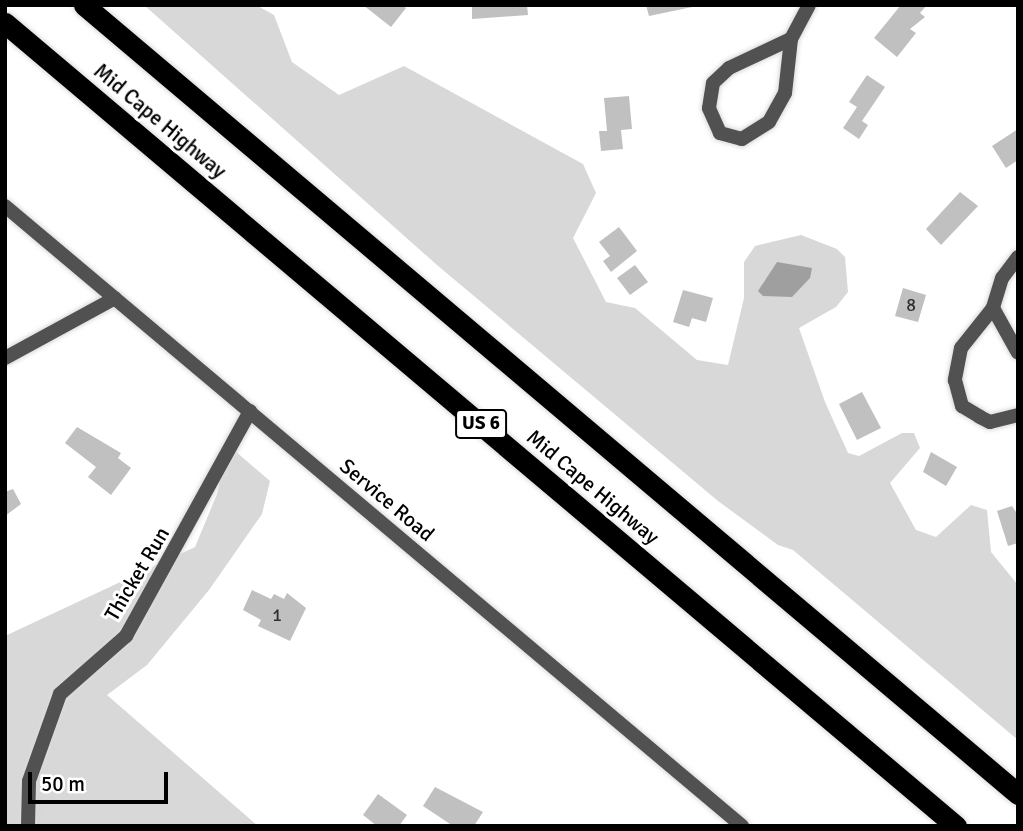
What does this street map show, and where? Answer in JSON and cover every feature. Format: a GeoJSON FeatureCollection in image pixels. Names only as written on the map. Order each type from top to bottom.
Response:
{"type":"FeatureCollection","features":[{"type":"Feature","properties":{"kind":"highway","name":"Mid Cape Highway"},"geometry":{"type":"LineString","coordinates":[[84,5],[1018,794]]}},
{"type":"Feature","properties":{"kind":"highway","name":"Mid Cape Highway"},"geometry":{"type":"LineString","coordinates":[[5,23],[956,826]]}},
{"type":"Feature","properties":{"kind":"street"},"geometry":{"type":"LineString","coordinates":[[791,39],[729,68],[713,83],[709,108],[720,133],[742,139],[769,122],[785,93],[791,39],[809,5]]}},
{"type":"Feature","properties":{"kind":"street","name":"Service Road"},"geometry":{"type":"LineString","coordinates":[[5,206],[742,826]]}},
{"type":"Feature","properties":{"kind":"street"},"geometry":{"type":"LineString","coordinates":[[1018,257],[1002,278],[993,308],[961,348],[957,396],[962,406],[990,422],[1018,415]]}},
{"type":"Feature","properties":{"kind":"street"},"geometry":{"type":"LineString","coordinates":[[5,358],[115,299]]}},
{"type":"Feature","properties":{"kind":"street"},"geometry":{"type":"LineString","coordinates":[[993,308],[1018,353]]}},
{"type":"Feature","properties":{"kind":"street","name":"Thicket Run"},"geometry":{"type":"LineString","coordinates":[[28,826],[29,781],[60,694],[126,636],[250,411]]}},
{"type":"Feature","properties":{"kind":"shaded area"},"geometry":{"type":"Polygon","coordinates":[[[144,5],[256,5],[274,15],[292,62],[339,95],[404,66],[583,164],[596,193],[573,238],[606,302],[635,308],[697,360],[728,365],[744,298],[744,262],[755,246],[801,235],[837,249],[845,257],[848,292],[836,307],[799,328],[825,402],[848,453],[859,456],[902,433],[914,433],[920,448],[890,483],[916,530],[936,537],[971,505],[987,510],[991,552],[1018,585],[1018,740],[793,550],[778,545],[718,501],[437,265],[144,5]]]}},
{"type":"Feature","properties":{"kind":"shaded area"},"geometry":{"type":"Polygon","coordinates":[[[777,262],[812,268],[810,278],[792,297],[763,296],[758,291],[777,262]]]}},
{"type":"Feature","properties":{"kind":"shaded area"},"geometry":{"type":"Polygon","coordinates":[[[228,445],[270,481],[262,514],[209,590],[147,665],[107,695],[258,826],[5,826],[5,636],[195,547],[217,494],[228,445]]]}},
{"type":"Feature","properties":{"kind":"building"},"geometry":{"type":"Polygon","coordinates":[[[363,5],[402,5],[406,8],[391,27],[363,5]]]}},
{"type":"Feature","properties":{"kind":"building"},"geometry":{"type":"Polygon","coordinates":[[[472,5],[527,5],[528,15],[472,19],[472,5]]]}},
{"type":"Feature","properties":{"kind":"building"},"geometry":{"type":"Polygon","coordinates":[[[646,5],[697,5],[697,6],[649,16],[646,5]]]}},
{"type":"Feature","properties":{"kind":"building"},"geometry":{"type":"Polygon","coordinates":[[[901,5],[927,5],[920,13],[925,17],[910,29],[916,33],[897,57],[874,38],[901,5]]]}},
{"type":"Feature","properties":{"kind":"building"},"geometry":{"type":"Polygon","coordinates":[[[867,75],[885,87],[862,121],[868,125],[859,139],[843,128],[857,107],[849,102],[867,75]]]}},
{"type":"Feature","properties":{"kind":"building"},"geometry":{"type":"Polygon","coordinates":[[[629,96],[632,129],[621,130],[623,149],[601,151],[599,131],[607,131],[604,98],[629,96]]]}},
{"type":"Feature","properties":{"kind":"building"},"geometry":{"type":"Polygon","coordinates":[[[1018,129],[1018,160],[1006,168],[992,146],[1018,129]]]}},
{"type":"Feature","properties":{"kind":"building"},"geometry":{"type":"Polygon","coordinates":[[[960,192],[978,206],[941,245],[926,229],[960,192]]]}},
{"type":"Feature","properties":{"kind":"building"},"geometry":{"type":"Polygon","coordinates":[[[619,227],[637,251],[611,272],[603,261],[610,256],[599,242],[619,227]]]}},
{"type":"Feature","properties":{"kind":"building"},"geometry":{"type":"Polygon","coordinates":[[[635,265],[648,282],[630,295],[617,278],[635,265]]]}},
{"type":"Feature","properties":{"kind":"building"},"geometry":{"type":"Polygon","coordinates":[[[903,288],[926,295],[918,322],[895,316],[903,288]]]}},
{"type":"Feature","properties":{"kind":"building"},"geometry":{"type":"Polygon","coordinates":[[[683,290],[713,298],[706,322],[692,318],[689,327],[673,322],[683,290]]]}},
{"type":"Feature","properties":{"kind":"building"},"geometry":{"type":"Polygon","coordinates":[[[862,392],[881,428],[857,440],[839,404],[862,392]]]}},
{"type":"Feature","properties":{"kind":"building"},"geometry":{"type":"Polygon","coordinates":[[[77,427],[121,453],[118,458],[131,468],[111,495],[88,477],[96,467],[65,443],[77,427]]]}},
{"type":"Feature","properties":{"kind":"building"},"geometry":{"type":"Polygon","coordinates":[[[931,452],[957,467],[946,486],[923,472],[931,452]]]}},
{"type":"Feature","properties":{"kind":"building"},"geometry":{"type":"Polygon","coordinates":[[[13,489],[21,504],[5,516],[5,492],[13,489]]]}},
{"type":"Feature","properties":{"kind":"building"},"geometry":{"type":"Polygon","coordinates":[[[1012,506],[1018,515],[1018,543],[1008,546],[997,511],[1012,506]]]}},
{"type":"Feature","properties":{"kind":"building"},"geometry":{"type":"Polygon","coordinates":[[[252,590],[271,599],[274,594],[284,599],[287,593],[306,608],[290,641],[258,626],[261,620],[243,610],[252,590]]]}},
{"type":"Feature","properties":{"kind":"building"},"geometry":{"type":"Polygon","coordinates":[[[435,787],[483,812],[474,826],[453,826],[423,806],[435,787]]]}},
{"type":"Feature","properties":{"kind":"building"},"geometry":{"type":"Polygon","coordinates":[[[378,794],[407,815],[399,826],[377,826],[363,815],[378,794]]]}}]}
